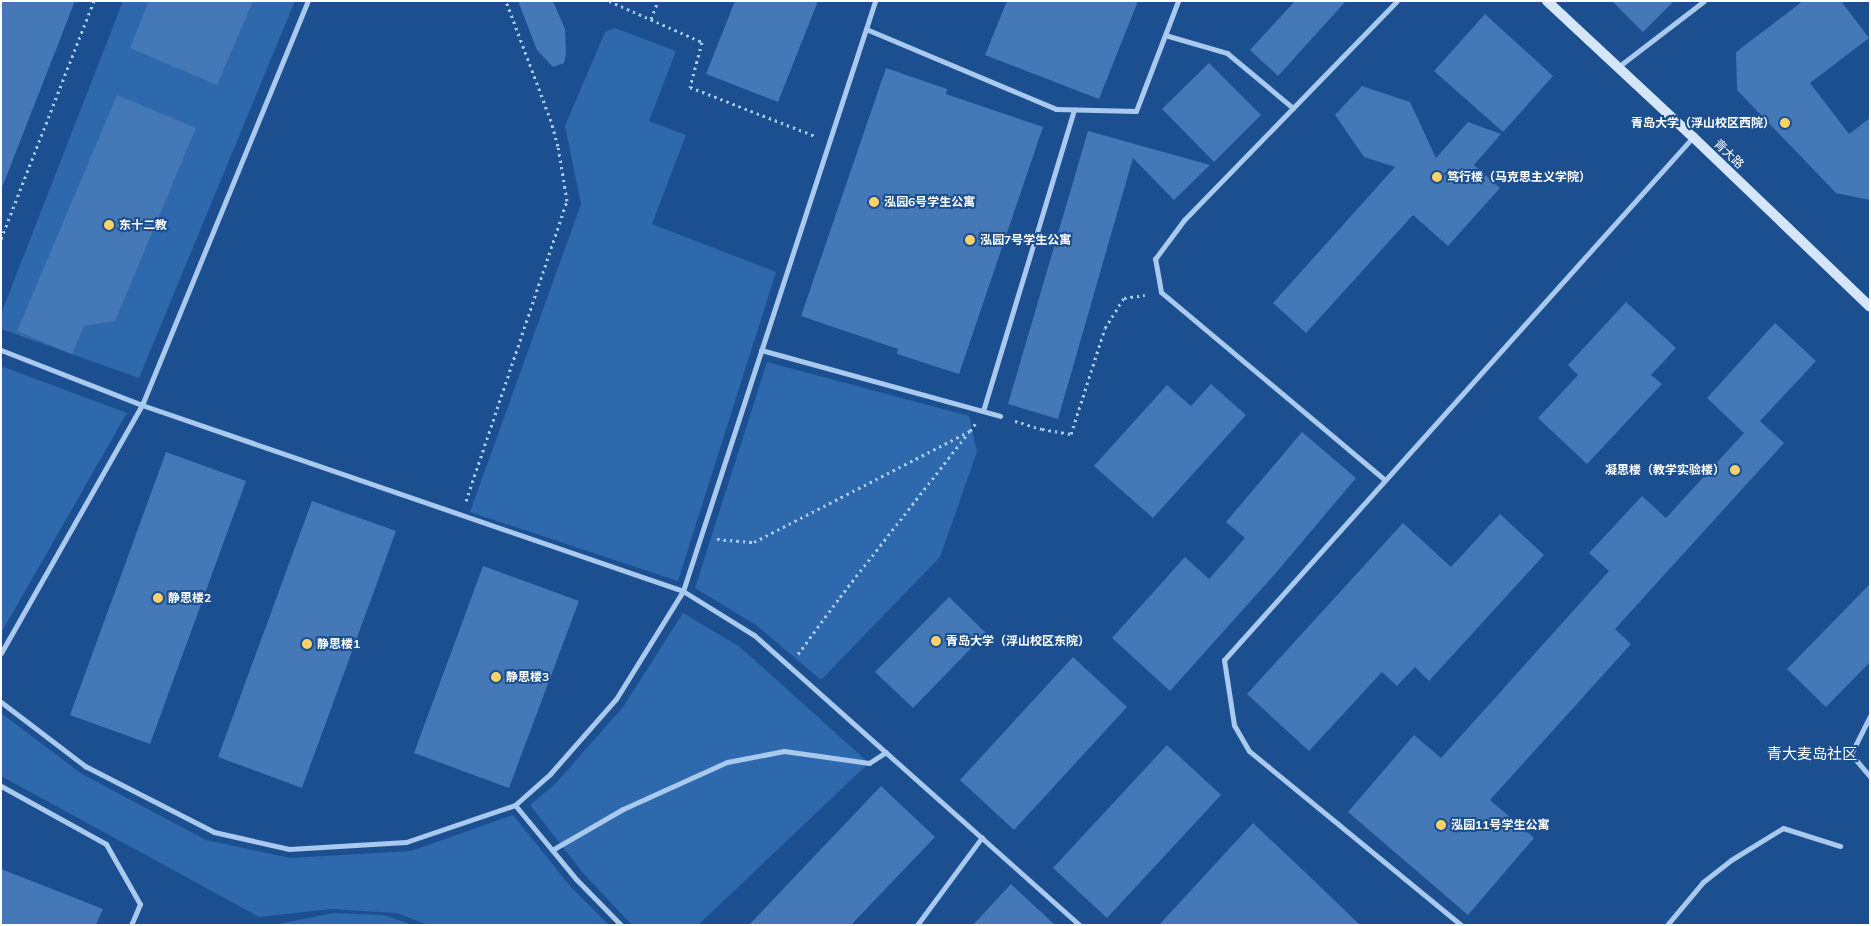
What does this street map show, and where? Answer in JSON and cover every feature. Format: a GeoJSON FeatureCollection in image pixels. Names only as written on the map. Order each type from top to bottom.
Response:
{"type":"FeatureCollection","features":[{"type":"Feature","properties":{"kind":"street"},"geometry":{"type":"LineString","coordinates":[[1,652],[142,405],[308,1]]}},
{"type":"Feature","properties":{"kind":"street"},"geometry":{"type":"LineString","coordinates":[[1,702],[85,766],[214,832],[289,849],[406,842],[516,805],[550,774],[616,699],[683,591],[875,1]]}},
{"type":"Feature","properties":{"kind":"street"},"geometry":{"type":"LineString","coordinates":[[866,28],[1056,108],[1136,111],[1178,1]]}},
{"type":"Feature","properties":{"kind":"street"},"geometry":{"type":"LineString","coordinates":[[1385,480],[1161,292],[1155,260],[1184,220],[1398,1]]}},
{"type":"Feature","properties":{"kind":"street","name":"青大路"},"geometry":{"type":"LineString","coordinates":[[1547,1],[1693,136],[1870,306]]}},
{"type":"Feature","properties":{"kind":"street"},"geometry":{"type":"LineString","coordinates":[[1618,67],[1704,1]]}},
{"type":"Feature","properties":{"kind":"street"},"geometry":{"type":"LineString","coordinates":[[1165,35],[1227,53],[1292,108]]}},
{"type":"Feature","properties":{"kind":"street"},"geometry":{"type":"LineString","coordinates":[[984,411],[1074,109]]}},
{"type":"Feature","properties":{"kind":"street"},"geometry":{"type":"LineString","coordinates":[[1461,925],[1249,751],[1234,725],[1224,660],[1693,136]]}},
{"type":"Feature","properties":{"kind":"street"},"geometry":{"type":"LineString","coordinates":[[1,350],[142,405],[683,591],[754,635],[1080,925]]}},
{"type":"Feature","properties":{"kind":"street"},"geometry":{"type":"LineString","coordinates":[[761,350],[1000,416]]}},
{"type":"Feature","properties":{"kind":"street"},"geometry":{"type":"LineString","coordinates":[[1870,716],[1851,754],[1870,777]]}},
{"type":"Feature","properties":{"kind":"street"},"geometry":{"type":"LineString","coordinates":[[552,850],[623,809],[726,762],[784,751],[869,763],[886,752]]}},
{"type":"Feature","properties":{"kind":"street"},"geometry":{"type":"LineString","coordinates":[[1,786],[106,844],[140,904],[131,925]]}},
{"type":"Feature","properties":{"kind":"street"},"geometry":{"type":"LineString","coordinates":[[516,805],[576,879],[621,925]]}},
{"type":"Feature","properties":{"kind":"street"},"geometry":{"type":"LineString","coordinates":[[1667,925],[1703,882],[1731,860],[1783,828],[1840,846]]}},
{"type":"Feature","properties":{"kind":"street"},"geometry":{"type":"LineString","coordinates":[[917,925],[982,837]]}},
{"type":"Feature","properties":{"kind":"path"},"geometry":{"type":"LineString","coordinates":[[1,239],[94,1]]}},
{"type":"Feature","properties":{"kind":"path"},"geometry":{"type":"LineString","coordinates":[[461,516],[567,201],[558,146],[551,121],[506,1]]}},
{"type":"Feature","properties":{"kind":"path"},"geometry":{"type":"LineString","coordinates":[[609,1],[702,42],[690,87],[829,141]]}},
{"type":"Feature","properties":{"kind":"path"},"geometry":{"type":"LineString","coordinates":[[651,19],[658,1]]}},
{"type":"Feature","properties":{"kind":"path"},"geometry":{"type":"LineString","coordinates":[[1000,416],[1042,429],[1072,434],[1105,328],[1124,298],[1161,292]]}},
{"type":"Feature","properties":{"kind":"path"},"geometry":{"type":"LineString","coordinates":[[789,666],[984,411]]}},
{"type":"Feature","properties":{"kind":"path"},"geometry":{"type":"LineString","coordinates":[[700,538],[754,542],[970,431]]}},
{"type":"Feature","properties":{"kind":"shaded area"},"geometry":{"type":"Polygon","coordinates":[[[123,1],[295,1],[139,378],[1,329],[1,314],[123,1]]]}},
{"type":"Feature","properties":{"kind":"shaded area"},"geometry":{"type":"Polygon","coordinates":[[[615,28],[676,51],[649,121],[686,135],[652,224],[776,272],[678,581],[470,512],[581,204],[565,126],[605,32],[615,28]]]}},
{"type":"Feature","properties":{"kind":"shaded area"},"geometry":{"type":"Polygon","coordinates":[[[767,362],[969,416],[977,452],[940,557],[821,680],[756,625],[695,588],[767,362]]]}},
{"type":"Feature","properties":{"kind":"shaded area"},"geometry":{"type":"Polygon","coordinates":[[[1,366],[127,413],[1,633],[1,366]]]}},
{"type":"Feature","properties":{"kind":"shaded area"},"geometry":{"type":"Polygon","coordinates":[[[683,613],[740,647],[869,763],[698,925],[632,925],[583,873],[530,805],[555,784],[623,707],[683,613]]]}},
{"type":"Feature","properties":{"kind":"shaded area"},"geometry":{"type":"Polygon","coordinates":[[[1,713],[82,774],[206,840],[290,858],[411,851],[513,815],[571,887],[609,925],[428,925],[397,913],[331,909],[259,917],[1,776],[1,713]]]}},
{"type":"Feature","properties":{"kind":"shaded area"},"geometry":{"type":"Polygon","coordinates":[[[334,913],[384,915],[413,925],[273,925],[334,913]]]}},
{"type":"Feature","properties":{"kind":"building"},"geometry":{"type":"Polygon","coordinates":[[[1,1],[75,1],[3,185],[1,185],[1,1]]]}},
{"type":"Feature","properties":{"kind":"building"},"geometry":{"type":"Polygon","coordinates":[[[149,1],[253,1],[217,85],[130,48],[149,1]]]}},
{"type":"Feature","properties":{"kind":"building"},"geometry":{"type":"Polygon","coordinates":[[[518,1],[553,1],[565,29],[566,54],[564,63],[553,67],[537,50],[518,1]]]}},
{"type":"Feature","properties":{"kind":"building"},"geometry":{"type":"Polygon","coordinates":[[[735,1],[818,1],[778,102],[706,74],[735,1]]]}},
{"type":"Feature","properties":{"kind":"building"},"geometry":{"type":"Polygon","coordinates":[[[1007,1],[1138,1],[1099,99],[985,55],[1007,1]]]}},
{"type":"Feature","properties":{"kind":"building"},"geometry":{"type":"Polygon","coordinates":[[[1295,1],[1346,1],[1278,76],[1250,50],[1295,1]]]}},
{"type":"Feature","properties":{"kind":"building"},"geometry":{"type":"Polygon","coordinates":[[[1612,1],[1674,1],[1643,32],[1612,1]]]}},
{"type":"Feature","properties":{"kind":"building"},"geometry":{"type":"Polygon","coordinates":[[[1803,1],[1841,1],[1869,38],[1810,83],[1849,134],[1870,118],[1870,200],[1836,193],[1737,90],[1736,52],[1803,1]]]}},
{"type":"Feature","properties":{"kind":"building"},"geometry":{"type":"Polygon","coordinates":[[[1485,14],[1553,76],[1503,132],[1434,71],[1485,14]]]}},
{"type":"Feature","properties":{"kind":"building"},"geometry":{"type":"Polygon","coordinates":[[[1209,63],[1261,115],[1214,162],[1162,109],[1209,63]]]}},
{"type":"Feature","properties":{"kind":"building"},"geometry":{"type":"Polygon","coordinates":[[[886,68],[947,89],[946,94],[1043,127],[959,374],[897,354],[898,349],[801,316],[886,68]]]}},
{"type":"Feature","properties":{"kind":"building","name":"笃行楼（马克思主义学院）"},"geometry":{"type":"Polygon","coordinates":[[[1362,86],[1410,102],[1436,158],[1468,122],[1501,134],[1474,165],[1500,188],[1448,246],[1413,215],[1306,333],[1273,303],[1395,167],[1364,157],[1335,115],[1362,86]]]}},
{"type":"Feature","properties":{"kind":"building","name":"东十二教"},"geometry":{"type":"Polygon","coordinates":[[[117,95],[196,128],[115,321],[84,326],[72,354],[17,331],[117,95]]]}},
{"type":"Feature","properties":{"kind":"building"},"geometry":{"type":"Polygon","coordinates":[[[1088,131],[1210,165],[1174,200],[1133,158],[1058,419],[1008,404],[1088,131]]]}},
{"type":"Feature","properties":{"kind":"building"},"geometry":{"type":"Polygon","coordinates":[[[1626,302],[1676,348],[1651,375],[1662,384],[1587,464],[1538,418],[1578,375],[1568,365],[1626,302]]]}},
{"type":"Feature","properties":{"kind":"building"},"geometry":{"type":"Polygon","coordinates":[[[1775,323],[1816,361],[1760,421],[1784,443],[1615,629],[1631,644],[1490,800],[1534,838],[1468,915],[1348,812],[1414,735],[1441,758],[1609,571],[1589,553],[1642,496],[1666,518],[1744,433],[1707,398],[1775,323]]]}},
{"type":"Feature","properties":{"kind":"building"},"geometry":{"type":"Polygon","coordinates":[[[1211,384],[1246,415],[1153,518],[1094,466],[1167,385],[1191,406],[1211,384]]]}},
{"type":"Feature","properties":{"kind":"building"},"geometry":{"type":"Polygon","coordinates":[[[1302,432],[1356,478],[1275,574],[1170,691],[1112,638],[1185,557],[1209,579],[1245,538],[1226,522],[1302,432]]]}},
{"type":"Feature","properties":{"kind":"building","name":"静思楼2"},"geometry":{"type":"Polygon","coordinates":[[[166,452],[246,481],[150,744],[70,715],[166,452]]]}},
{"type":"Feature","properties":{"kind":"building","name":"静思楼1"},"geometry":{"type":"Polygon","coordinates":[[[312,501],[396,531],[302,788],[218,757],[312,501]]]}},
{"type":"Feature","properties":{"kind":"building"},"geometry":{"type":"Polygon","coordinates":[[[1500,514],[1544,555],[1429,681],[1415,667],[1397,686],[1382,672],[1309,751],[1247,694],[1403,523],[1451,567],[1500,514]]]}},
{"type":"Feature","properties":{"kind":"building","name":"静思楼3"},"geometry":{"type":"Polygon","coordinates":[[[483,566],[579,601],[509,788],[414,753],[483,566]]]}},
{"type":"Feature","properties":{"kind":"building"},"geometry":{"type":"Polygon","coordinates":[[[1870,584],[1870,662],[1826,707],[1787,669],[1870,584]]]}},
{"type":"Feature","properties":{"kind":"building"},"geometry":{"type":"Polygon","coordinates":[[[949,597],[986,633],[913,708],[875,672],[949,597]]]}},
{"type":"Feature","properties":{"kind":"building"},"geometry":{"type":"Polygon","coordinates":[[[1073,657],[1127,707],[1014,830],[960,780],[1073,657]]]}},
{"type":"Feature","properties":{"kind":"building"},"geometry":{"type":"Polygon","coordinates":[[[1167,745],[1221,795],[1107,918],[1053,868],[1167,745]]]}},
{"type":"Feature","properties":{"kind":"building"},"geometry":{"type":"Polygon","coordinates":[[[881,786],[935,837],[851,925],[749,925],[881,786]]]}},
{"type":"Feature","properties":{"kind":"building"},"geometry":{"type":"Polygon","coordinates":[[[1253,823],[1306,873],[1360,925],[1159,925],[1253,823]]]}},
{"type":"Feature","properties":{"kind":"building"},"geometry":{"type":"Polygon","coordinates":[[[1,869],[103,909],[96,925],[1,925],[1,869]]]}},
{"type":"Feature","properties":{"kind":"building"},"geometry":{"type":"Polygon","coordinates":[[[1011,884],[1055,925],[973,925],[1011,884]]]}},
{"type":"Feature","properties":{"kind":"place","name":"青岛大学（浮山校区西院）"},"geometry":{"type":"Point","coordinates":[1785,123]}},
{"type":"Feature","properties":{"kind":"place","name":"笃行楼（马克思主义学院）"},"geometry":{"type":"Point","coordinates":[1437,177]}},
{"type":"Feature","properties":{"kind":"place","name":"泓园6号学生公寓"},"geometry":{"type":"Point","coordinates":[874,202]}},
{"type":"Feature","properties":{"kind":"place","name":"东十二教"},"geometry":{"type":"Point","coordinates":[109,225]}},
{"type":"Feature","properties":{"kind":"place","name":"泓园7号学生公寓"},"geometry":{"type":"Point","coordinates":[970,240]}},
{"type":"Feature","properties":{"kind":"place","name":"凝思楼（教学实验楼）"},"geometry":{"type":"Point","coordinates":[1735,470]}},
{"type":"Feature","properties":{"kind":"place","name":"静思楼2"},"geometry":{"type":"Point","coordinates":[158,598]}},
{"type":"Feature","properties":{"kind":"place","name":"青岛大学（浮山校区东院）"},"geometry":{"type":"Point","coordinates":[936,641]}},
{"type":"Feature","properties":{"kind":"place","name":"静思楼1"},"geometry":{"type":"Point","coordinates":[307,644]}},
{"type":"Feature","properties":{"kind":"place","name":"静思楼3"},"geometry":{"type":"Point","coordinates":[496,677]}},
{"type":"Feature","properties":{"kind":"place","name":"泓园11号学生公寓"},"geometry":{"type":"Point","coordinates":[1441,825]}},
{"type":"Feature","properties":{"kind":"district","name":"青大麦岛社区"},"geometry":{"type":"Point","coordinates":[1812,754]}}]}
